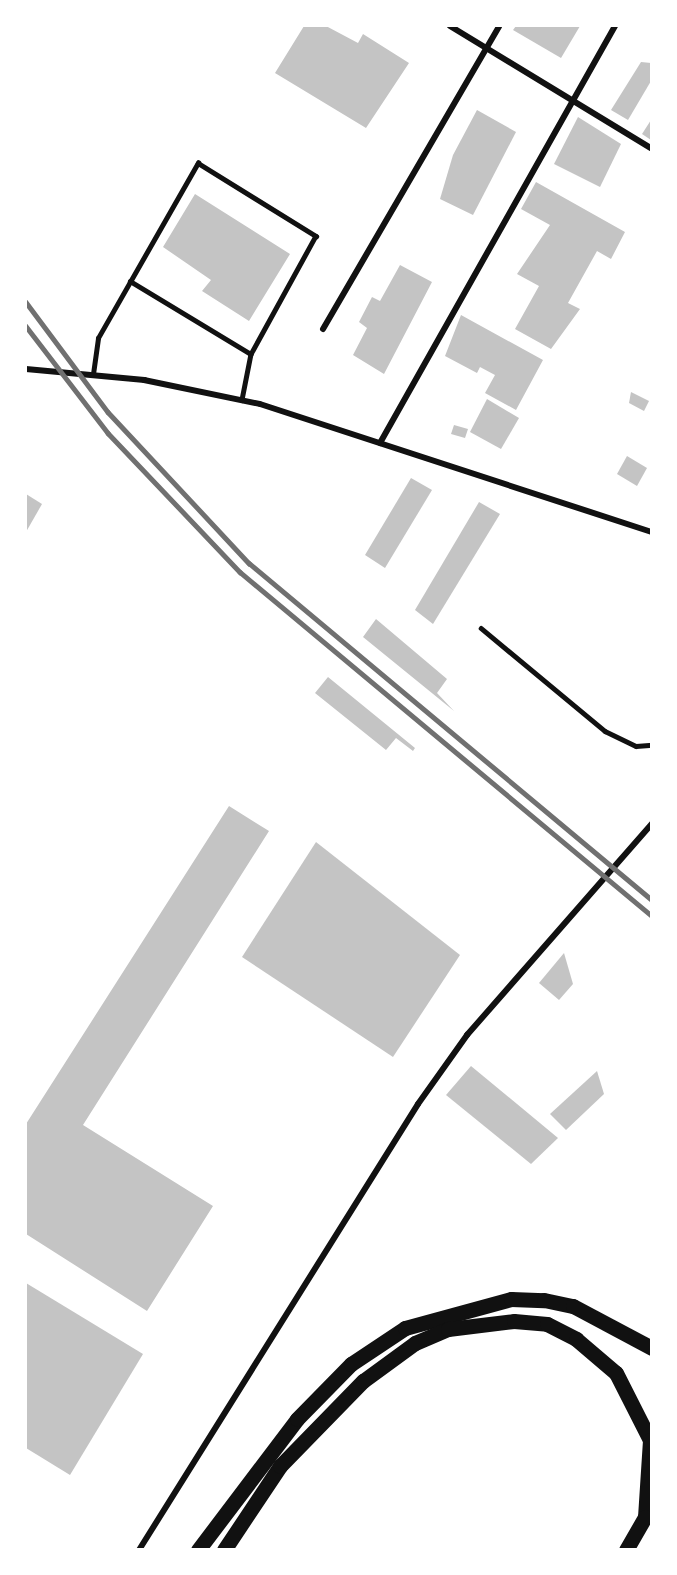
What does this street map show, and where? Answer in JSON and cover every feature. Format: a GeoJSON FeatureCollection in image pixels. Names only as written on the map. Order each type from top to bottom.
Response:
{"type":"FeatureCollection","features":[{"type":"Feature","properties":{"kind":"main road"},"geometry":{"type":"LineString","coordinates":[[198,1550],[297,1419],[351,1364],[405,1328],[444,1313],[512,1299],[544,1300],[573,1306],[651,1348]]}},
{"type":"Feature","properties":{"kind":"main road"},"geometry":{"type":"LineString","coordinates":[[224,1550],[280,1466],[363,1381],[415,1343],[448,1329],[514,1321],[547,1324],[567,1334],[616,1373],[650,1440],[645,1517],[626,1550]]}},
{"type":"Feature","properties":{"kind":"street"},"geometry":{"type":"LineString","coordinates":[[450,26],[651,149]]}},
{"type":"Feature","properties":{"kind":"street"},"geometry":{"type":"LineString","coordinates":[[322,329],[499,26]]}},
{"type":"Feature","properties":{"kind":"street"},"geometry":{"type":"LineString","coordinates":[[380,443],[615,26]]}},
{"type":"Feature","properties":{"kind":"street"},"geometry":{"type":"LineString","coordinates":[[26,369],[93,374],[242,400],[651,532]]}},
{"type":"Feature","properties":{"kind":"street"},"geometry":{"type":"LineString","coordinates":[[139,1550],[418,1104],[488,1011],[651,824]]}},
{"type":"Feature","properties":{"kind":"lane"},"geometry":{"type":"LineString","coordinates":[[93,374],[98,338],[198,163],[316,236],[251,354],[242,400]]}},
{"type":"Feature","properties":{"kind":"lane"},"geometry":{"type":"LineString","coordinates":[[130,281],[251,354]]}},
{"type":"Feature","properties":{"kind":"lane"},"geometry":{"type":"LineString","coordinates":[[481,628],[605,731],[636,746],[651,745]]}},
{"type":"Feature","properties":{"kind":"building"},"geometry":{"type":"Polygon","coordinates":[[[304,26],[326,26],[358,43],[363,34],[409,63],[366,128],[275,73],[304,26]]]}},
{"type":"Feature","properties":{"kind":"building"},"geometry":{"type":"Polygon","coordinates":[[[516,26],[580,26],[561,58],[513,30],[516,26]]]}},
{"type":"Feature","properties":{"kind":"building"},"geometry":{"type":"Polygon","coordinates":[[[641,62],[651,63],[651,81],[628,120],[611,110],[641,62]]]}},
{"type":"Feature","properties":{"kind":"building"},"geometry":{"type":"Polygon","coordinates":[[[477,110],[516,132],[473,215],[440,199],[453,155],[477,110]]]}},
{"type":"Feature","properties":{"kind":"building"},"geometry":{"type":"Polygon","coordinates":[[[578,117],[621,144],[600,187],[554,164],[578,117]]]}},
{"type":"Feature","properties":{"kind":"building"},"geometry":{"type":"Polygon","coordinates":[[[651,120],[651,140],[642,134],[651,120]]]}},
{"type":"Feature","properties":{"kind":"building"},"geometry":{"type":"Polygon","coordinates":[[[536,182],[625,232],[611,259],[597,251],[568,303],[580,309],[551,349],[515,329],[539,286],[517,274],[550,225],[521,209],[536,182]]]}},
{"type":"Feature","properties":{"kind":"building"},"geometry":{"type":"Polygon","coordinates":[[[195,194],[290,254],[249,321],[202,291],[211,280],[163,247],[195,194]]]}},
{"type":"Feature","properties":{"kind":"building"},"geometry":{"type":"Polygon","coordinates":[[[400,265],[432,282],[384,374],[353,355],[367,328],[359,322],[372,297],[380,301],[400,265]]]}},
{"type":"Feature","properties":{"kind":"building"},"geometry":{"type":"Polygon","coordinates":[[[461,315],[543,360],[516,410],[485,393],[495,375],[480,367],[477,373],[445,356],[461,315]]]}},
{"type":"Feature","properties":{"kind":"building"},"geometry":{"type":"Polygon","coordinates":[[[631,392],[649,401],[644,411],[629,403],[631,392]]]}},
{"type":"Feature","properties":{"kind":"building"},"geometry":{"type":"Polygon","coordinates":[[[487,399],[519,418],[501,449],[470,432],[487,399]]]}},
{"type":"Feature","properties":{"kind":"building"},"geometry":{"type":"Polygon","coordinates":[[[454,425],[468,429],[465,438],[451,434],[454,425]]]}},
{"type":"Feature","properties":{"kind":"building"},"geometry":{"type":"Polygon","coordinates":[[[627,456],[647,468],[637,486],[617,474],[627,456]]]}},
{"type":"Feature","properties":{"kind":"building"},"geometry":{"type":"Polygon","coordinates":[[[411,478],[432,490],[385,568],[365,555],[411,478]]]}},
{"type":"Feature","properties":{"kind":"building"},"geometry":{"type":"Polygon","coordinates":[[[26,494],[42,504],[26,532],[26,494]]]}},
{"type":"Feature","properties":{"kind":"building"},"geometry":{"type":"Polygon","coordinates":[[[479,502],[500,514],[433,624],[415,610],[479,502]]]}},
{"type":"Feature","properties":{"kind":"building"},"geometry":{"type":"Polygon","coordinates":[[[376,619],[447,679],[437,693],[454,711],[363,637],[376,619]]]}},
{"type":"Feature","properties":{"kind":"building"},"geometry":{"type":"Polygon","coordinates":[[[328,677],[415,748],[413,751],[396,738],[386,750],[315,693],[328,677]]]}},
{"type":"Feature","properties":{"kind":"building"},"geometry":{"type":"Polygon","coordinates":[[[229,806],[269,831],[83,1125],[213,1206],[147,1311],[26,1234],[26,1124],[229,806]]]}},
{"type":"Feature","properties":{"kind":"building"},"geometry":{"type":"Polygon","coordinates":[[[316,842],[460,955],[393,1057],[242,957],[316,842]]]}},
{"type":"Feature","properties":{"kind":"building"},"geometry":{"type":"Polygon","coordinates":[[[564,953],[573,984],[559,1000],[539,983],[564,953]]]}},
{"type":"Feature","properties":{"kind":"building"},"geometry":{"type":"Polygon","coordinates":[[[471,1066],[558,1138],[531,1164],[446,1095],[471,1066]]]}},
{"type":"Feature","properties":{"kind":"building"},"geometry":{"type":"Polygon","coordinates":[[[597,1071],[604,1094],[566,1130],[550,1114],[597,1071]]]}},
{"type":"Feature","properties":{"kind":"building"},"geometry":{"type":"Polygon","coordinates":[[[26,1283],[143,1354],[70,1475],[26,1448],[26,1283]]]}},
{"type":"Feature","properties":{"kind":"railway"},"geometry":{"type":"LineString","coordinates":[[26,302],[108,412],[249,563],[652,900]]}},
{"type":"Feature","properties":{"kind":"railway"},"geometry":{"type":"LineString","coordinates":[[26,326],[108,433],[240,572],[652,916]]}}]}
